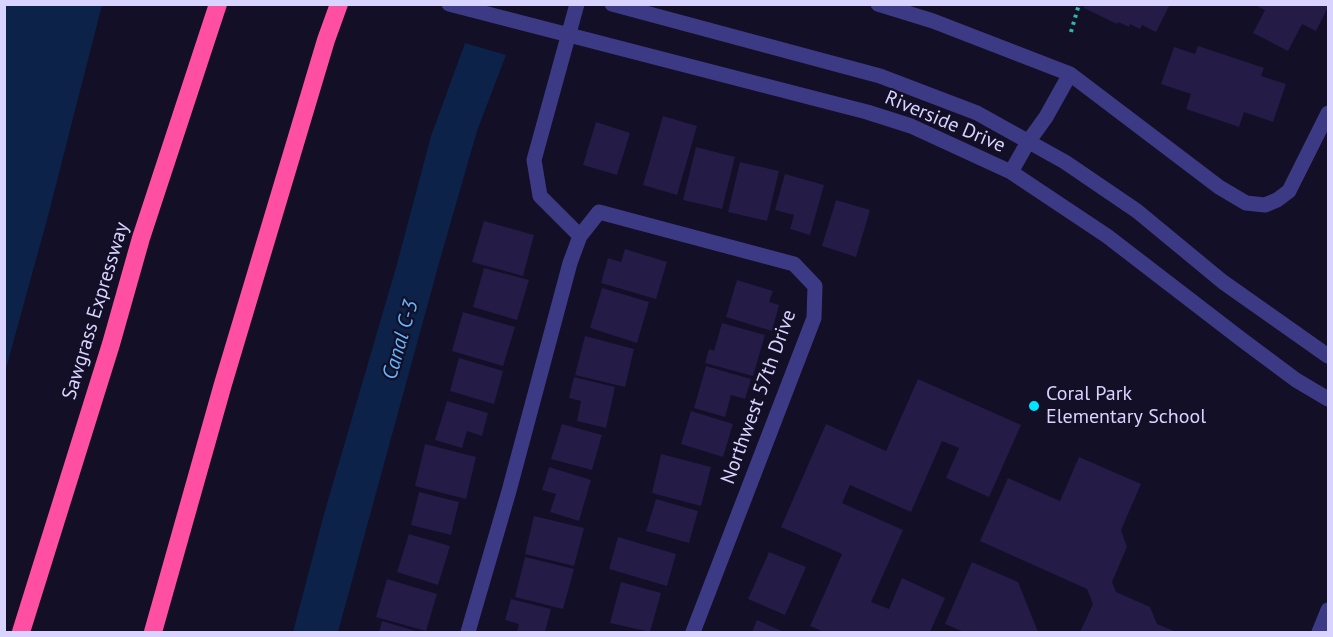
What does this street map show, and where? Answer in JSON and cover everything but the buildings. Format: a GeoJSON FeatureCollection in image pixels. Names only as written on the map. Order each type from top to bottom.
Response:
{"type":"FeatureCollection","features":[{"type":"Feature","properties":{"kind":"highway"},"geometry":{"type":"LineString","coordinates":[[153,633],[220,396],[326,40],[339,4]]}},
{"type":"Feature","properties":{"kind":"highway","name":"Sawgrass Expressway"},"geometry":{"type":"LineString","coordinates":[[21,633],[111,344],[141,238],[217,8]]}},
{"type":"Feature","properties":{"kind":"street","name":"Riverside Drive"},"geometry":{"type":"LineString","coordinates":[[449,4],[867,112],[911,126],[1011,172],[1107,236],[1296,380],[1329,399]]}},
{"type":"Feature","properties":{"kind":"street"},"geometry":{"type":"LineString","coordinates":[[577,4],[534,160],[540,196],[580,236]]}},
{"type":"Feature","properties":{"kind":"street","name":"Riverside Drive"},"geometry":{"type":"LineString","coordinates":[[612,4],[795,52],[905,84],[977,113],[1065,162],[1137,211],[1222,282],[1329,357]]}},
{"type":"Feature","properties":{"kind":"street"},"geometry":{"type":"LineString","coordinates":[[878,4],[933,21],[1070,74],[1219,187],[1246,203],[1265,205],[1289,191],[1329,113]]}},
{"type":"Feature","properties":{"kind":"street"},"geometry":{"type":"LineString","coordinates":[[1011,172],[1070,74]]}},
{"type":"Feature","properties":{"kind":"street","name":"Northwest 57th Drive"},"geometry":{"type":"LineString","coordinates":[[468,633],[570,263],[580,236],[599,212],[794,264],[815,286],[814,318],[693,633]]}},
{"type":"Feature","properties":{"kind":"street"},"geometry":{"type":"LineString","coordinates":[[1319,633],[1329,610]]}},
{"type":"Feature","properties":{"kind":"path"},"geometry":{"type":"LineString","coordinates":[[1071,32],[1079,4]]}},
{"type":"Feature","properties":{"kind":"water"},"geometry":{"type":"Polygon","coordinates":[[[5,4],[102,5],[5,372],[5,4]]]}},
{"type":"Feature","properties":{"kind":"water","name":"Canal C-3"},"geometry":{"type":"Polygon","coordinates":[[[465,43],[506,55],[477,131],[338,632],[293,632],[431,136],[465,43]]]}},
{"type":"Feature","properties":{"kind":"place","name":"Coral Park Elementary School"},"geometry":{"type":"Point","coordinates":[1034,406]}}]}
